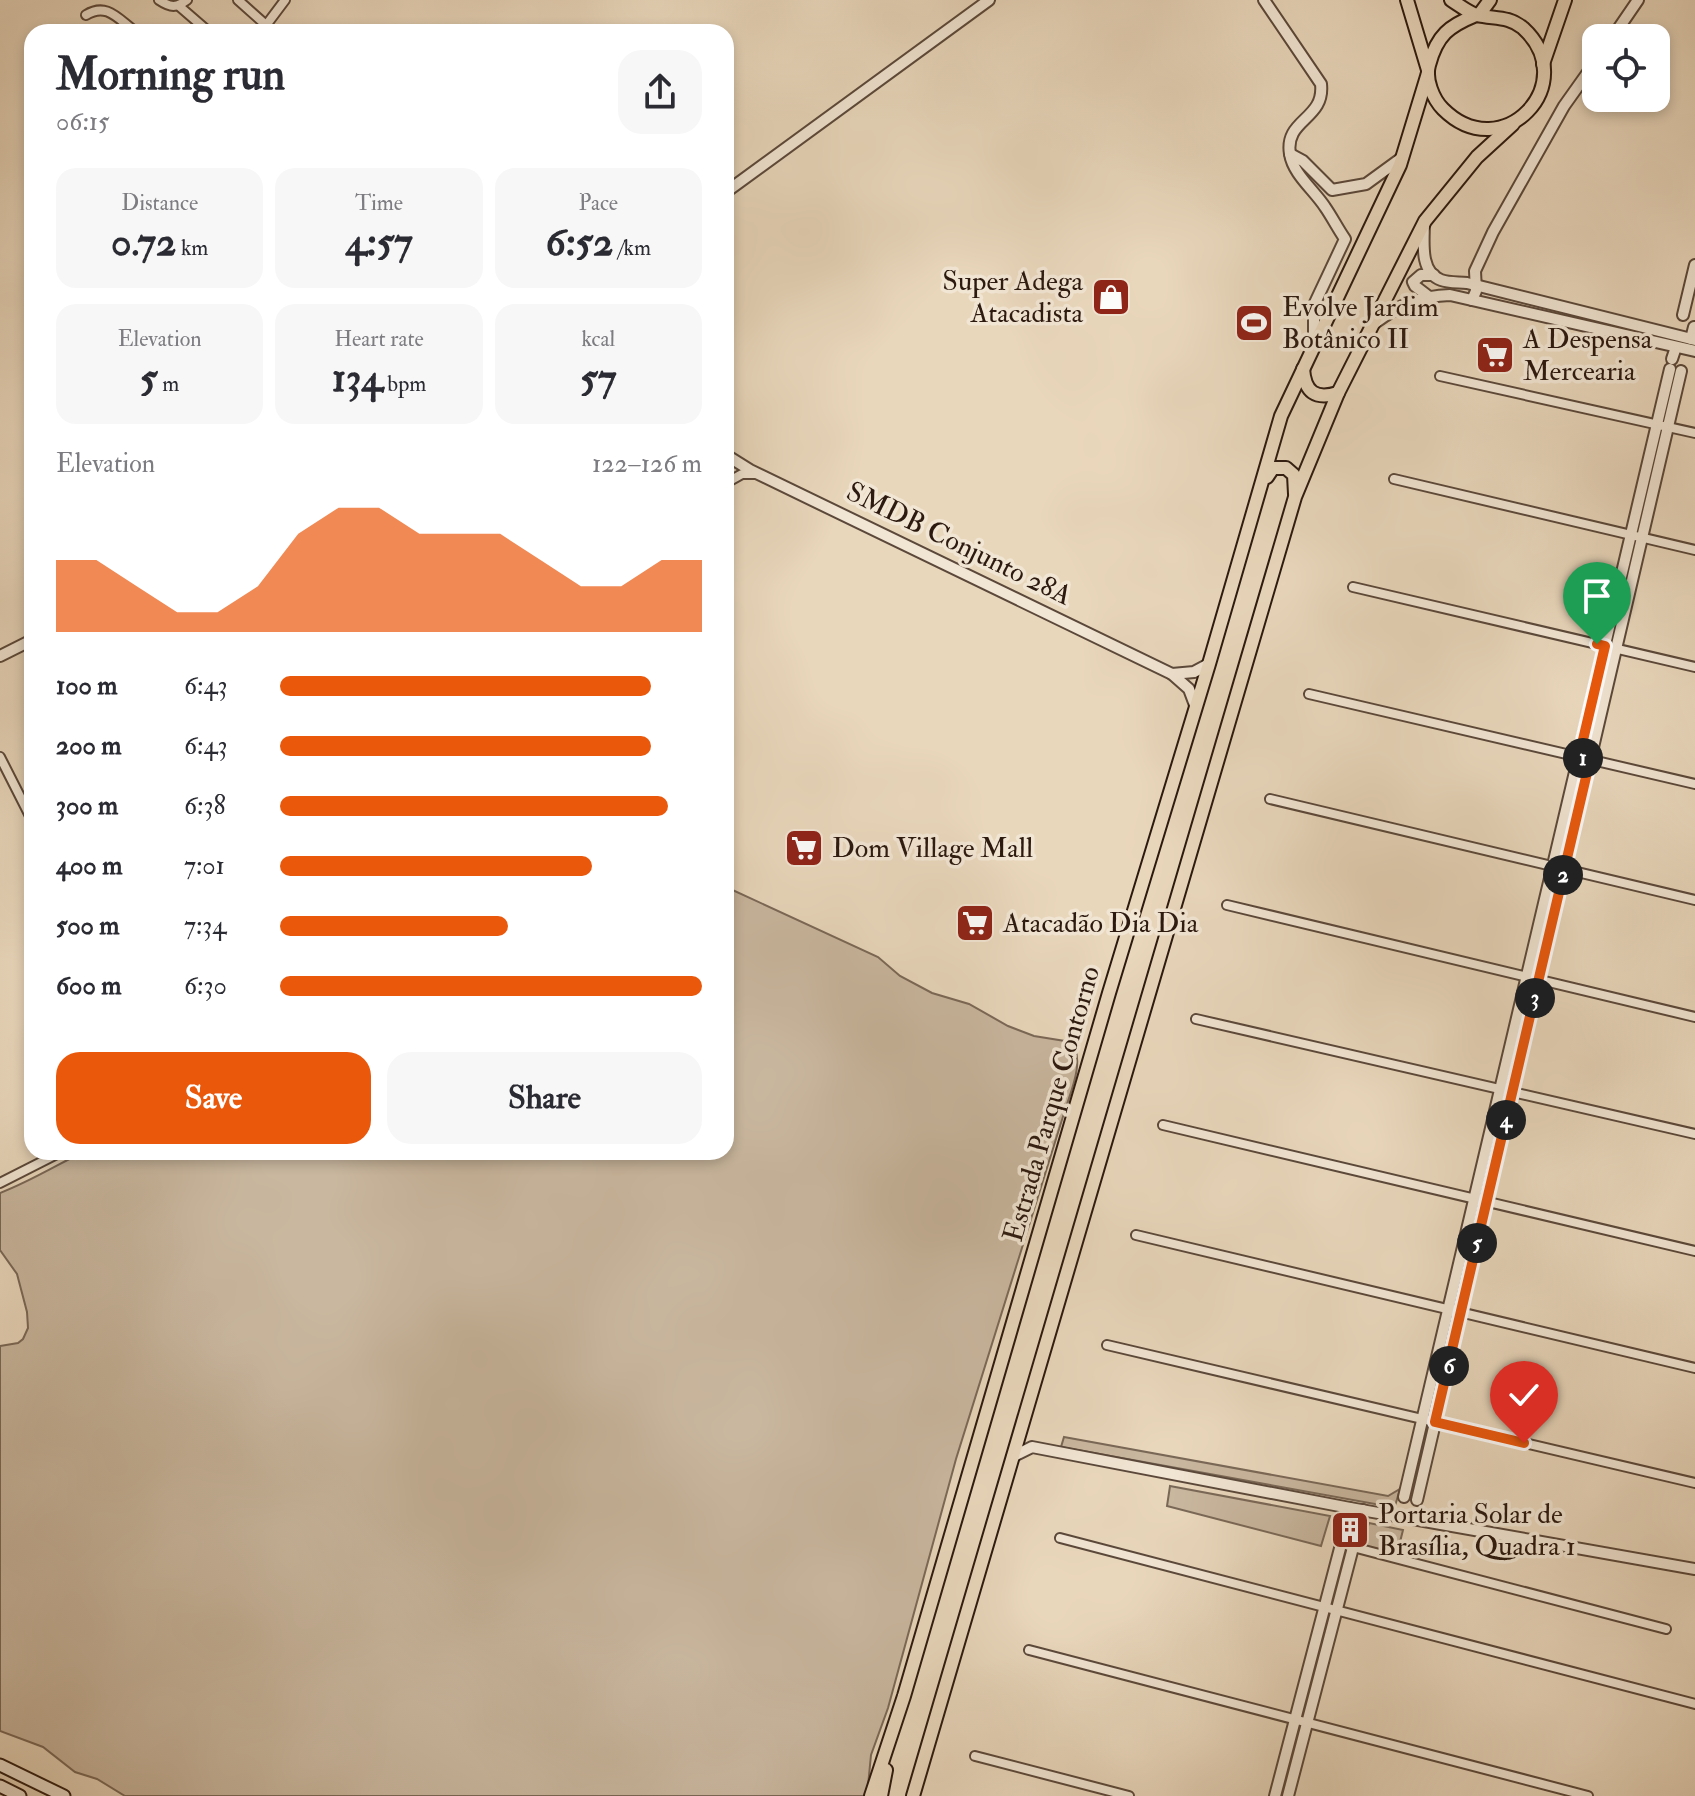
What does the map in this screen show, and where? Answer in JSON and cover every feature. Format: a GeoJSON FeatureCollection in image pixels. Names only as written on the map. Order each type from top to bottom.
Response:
{"type":"FeatureCollection","features":[{"type":"Feature","properties":{"kind":"main road"},"geometry":{"type":"LineString","coordinates":[[1407,0],[1435,101],[1456,122],[1484,130],[1513,124]]}},
{"type":"Feature","properties":{"kind":"main road"},"geometry":{"type":"LineString","coordinates":[[1451,0],[1478,15]]}},
{"type":"Feature","properties":{"kind":"main road"},"geometry":{"type":"LineString","coordinates":[[1478,15],[1490,0]]}},
{"type":"Feature","properties":{"kind":"main road"},"geometry":{"type":"LineString","coordinates":[[1543,64],[1565,0]]}},
{"type":"Feature","properties":{"kind":"main road"},"geometry":{"type":"LineString","coordinates":[[913,1796],[1295,497],[1338,393],[1425,221],[1477,157],[1528,113],[1543,81],[1543,64],[1536,43],[1521,26],[1501,16],[1478,15],[1452,25],[1435,45],[1428,71]]}},
{"type":"Feature","properties":{"kind":"main road","name":"Estrada Parque Contorno"},"geometry":{"type":"LineString","coordinates":[[871,1796],[1281,416],[1403,157],[1428,71]]}},
{"type":"Feature","properties":{"kind":"main road"},"geometry":{"type":"LineString","coordinates":[[1303,366],[1304,383],[1314,394],[1326,397],[1338,393]]}},
{"type":"Feature","properties":{"kind":"main road"},"geometry":{"type":"LineString","coordinates":[[1260,489],[1273,468],[1286,468],[1294,475],[1295,497]]}},
{"type":"Feature","properties":{"kind":"main road"},"geometry":{"type":"LineString","coordinates":[[906,1796],[932,1729]]}},
{"type":"Feature","properties":{"kind":"main road"},"geometry":{"type":"LineString","coordinates":[[881,1796],[892,1731]]}},
{"type":"Feature","properties":{"kind":"main road"},"geometry":{"type":"LineString","coordinates":[[0,1765],[64,1796]]}},
{"type":"Feature","properties":{"kind":"main road"},"geometry":{"type":"LineString","coordinates":[[0,1786],[20,1796]]}},
{"type":"Feature","properties":{"kind":"street"},"geometry":{"type":"LineString","coordinates":[[159,0],[172,7],[187,0]]}},
{"type":"Feature","properties":{"kind":"street"},"geometry":{"type":"LineString","coordinates":[[238,0],[260,24]]}},
{"type":"Feature","properties":{"kind":"street"},"geometry":{"type":"LineString","coordinates":[[268,24],[285,0]]}},
{"type":"Feature","properties":{"kind":"street"},"geometry":{"type":"LineString","coordinates":[[734,186],[989,0]]}},
{"type":"Feature","properties":{"kind":"street"},"geometry":{"type":"LineString","coordinates":[[1264,0],[1321,84],[1323,95],[1320,104],[1293,130],[1289,138],[1290,154],[1293,166],[1324,204],[1345,239],[1314,305],[1314,345]]}},
{"type":"Feature","properties":{"kind":"street"},"geometry":{"type":"LineString","coordinates":[[1622,24],[1638,0]]}},
{"type":"Feature","properties":{"kind":"street"},"geometry":{"type":"LineString","coordinates":[[179,6],[200,24]]}},
{"type":"Feature","properties":{"kind":"street"},"geometry":{"type":"LineString","coordinates":[[86,15],[97,8],[104,9],[125,24]]}},
{"type":"Feature","properties":{"kind":"street"},"geometry":{"type":"LineString","coordinates":[[1472,300],[1476,291],[1475,271],[1493,232],[1564,106],[1582,81]]}},
{"type":"Feature","properties":{"kind":"street"},"geometry":{"type":"LineString","coordinates":[[1290,154],[1303,161],[1332,190],[1366,184],[1403,157]]}},
{"type":"Feature","properties":{"kind":"street"},"geometry":{"type":"LineString","coordinates":[[1425,221],[1425,259],[1434,275],[1442,280],[1474,285],[1687,344]]}},
{"type":"Feature","properties":{"kind":"street"},"geometry":{"type":"LineString","coordinates":[[1687,344],[1686,314],[1695,265]]}},
{"type":"Feature","properties":{"kind":"street"},"geometry":{"type":"LineString","coordinates":[[1428,296],[1413,282],[1421,275],[1434,275]]}},
{"type":"Feature","properties":{"kind":"street"},"geometry":{"type":"LineString","coordinates":[[1373,324],[1401,304],[1428,296],[1450,295],[1687,344]]}},
{"type":"Feature","properties":{"kind":"street"},"geometry":{"type":"LineString","coordinates":[[1416,1505],[1565,869],[1585,758],[1676,369],[1694,327]]}},
{"type":"Feature","properties":{"kind":"street"},"geometry":{"type":"LineString","coordinates":[[1440,376],[1695,433]]}},
{"type":"Feature","properties":{"kind":"street","name":"SMDB Conjunto 28A"},"geometry":{"type":"LineString","coordinates":[[734,459],[1172,674]]}},
{"type":"Feature","properties":{"kind":"street"},"geometry":{"type":"LineString","coordinates":[[734,478],[742,474],[762,475]]}},
{"type":"Feature","properties":{"kind":"street"},"geometry":{"type":"LineString","coordinates":[[1394,479],[1695,550]]}},
{"type":"Feature","properties":{"kind":"street"},"geometry":{"type":"LineString","coordinates":[[1353,587],[1695,667]]}},
{"type":"Feature","properties":{"kind":"street"},"geometry":{"type":"LineString","coordinates":[[0,656],[24,644]]}},
{"type":"Feature","properties":{"kind":"street"},"geometry":{"type":"LineString","coordinates":[[1172,674],[1194,672],[1209,664]]}},
{"type":"Feature","properties":{"kind":"street"},"geometry":{"type":"LineString","coordinates":[[1172,674],[1189,689],[1195,705]]}},
{"type":"Feature","properties":{"kind":"street"},"geometry":{"type":"LineString","coordinates":[[1309,694],[1695,784]]}},
{"type":"Feature","properties":{"kind":"street"},"geometry":{"type":"LineString","coordinates":[[0,757],[24,804]]}},
{"type":"Feature","properties":{"kind":"street"},"geometry":{"type":"LineString","coordinates":[[1403,1503],[1553,866],[1585,758]]}},
{"type":"Feature","properties":{"kind":"street"},"geometry":{"type":"LineString","coordinates":[[1270,799],[1695,900]]}},
{"type":"Feature","properties":{"kind":"street"},"geometry":{"type":"LineString","coordinates":[[1227,905],[1695,1017]]}},
{"type":"Feature","properties":{"kind":"street"},"geometry":{"type":"LineString","coordinates":[[1196,1019],[1695,1134]]}},
{"type":"Feature","properties":{"kind":"street"},"geometry":{"type":"LineString","coordinates":[[1163,1125],[1695,1251]]}},
{"type":"Feature","properties":{"kind":"street"},"geometry":{"type":"LineString","coordinates":[[0,1183],[45,1160]]}},
{"type":"Feature","properties":{"kind":"street"},"geometry":{"type":"LineString","coordinates":[[1136,1235],[1695,1368]]}},
{"type":"Feature","properties":{"kind":"street"},"geometry":{"type":"LineString","coordinates":[[1107,1345],[1695,1483]]}},
{"type":"Feature","properties":{"kind":"street"},"geometry":{"type":"LineString","coordinates":[[1019,1433],[1032,1447],[1363,1510],[1403,1503],[1416,1505],[1695,1569]]}},
{"type":"Feature","properties":{"kind":"street"},"geometry":{"type":"LineString","coordinates":[[1012,1457],[1032,1447]]}},
{"type":"Feature","properties":{"kind":"street"},"geometry":{"type":"LineString","coordinates":[[1403,1503],[1416,1505]]}},
{"type":"Feature","properties":{"kind":"street"},"geometry":{"type":"LineString","coordinates":[[1275,1796],[1350,1508]]}},
{"type":"Feature","properties":{"kind":"street"},"geometry":{"type":"LineString","coordinates":[[1288,1796],[1363,1510]]}},
{"type":"Feature","properties":{"kind":"street"},"geometry":{"type":"LineString","coordinates":[[1344,1531],[1666,1629]]}},
{"type":"Feature","properties":{"kind":"street"},"geometry":{"type":"LineString","coordinates":[[1344,1531],[1356,1534]]}},
{"type":"Feature","properties":{"kind":"street"},"geometry":{"type":"LineString","coordinates":[[1060,1538],[1695,1704]]}},
{"type":"Feature","properties":{"kind":"street"},"geometry":{"type":"LineString","coordinates":[[1029,1650],[1588,1796]]}},
{"type":"Feature","properties":{"kind":"street"},"geometry":{"type":"LineString","coordinates":[[975,1756],[1129,1796]]}},
{"type":"Feature","properties":{"kind":"shaded area"},"geometry":{"type":"Polygon","coordinates":[[[734,891],[878,957],[900,976],[932,993],[969,1004],[1008,1026],[1034,1036],[1071,1042],[1077,1056],[1074,1083],[956,1459],[888,1708],[871,1755],[867,1796],[125,1796],[97,1779],[75,1772],[43,1747],[0,1731],[0,1346],[18,1343],[28,1328],[17,1274],[0,1250],[0,1193],[68,1160],[734,1160],[734,891]]]}},
{"type":"Feature","properties":{"kind":"shaded area"},"geometry":{"type":"Polygon","coordinates":[[[1064,1437],[1388,1496],[1400,1489],[1395,1506],[1386,1506],[1061,1447],[1064,1437]]]}},
{"type":"Feature","properties":{"kind":"shaded area"},"geometry":{"type":"Polygon","coordinates":[[[1170,1486],[1330,1516],[1321,1546],[1167,1506],[1170,1486]]]}},
{"type":"Feature","properties":{"kind":"shaded area"},"geometry":{"type":"Polygon","coordinates":[[[1369,1523],[1403,1530],[1397,1554],[1362,1545],[1369,1523]]]}},
{"type":"Feature","properties":{"kind":"place","name":"Super Adega Atacadista"},"geometry":{"type":"Point","coordinates":[1111,297]}},
{"type":"Feature","properties":{"kind":"place","name":"Evolve Jardim Botânico II"},"geometry":{"type":"Point","coordinates":[1254,323]}},
{"type":"Feature","properties":{"kind":"place","name":"A Despensa Mercearia"},"geometry":{"type":"Point","coordinates":[1495,355]}},
{"type":"Feature","properties":{"kind":"place","name":"Dom Village Mall"},"geometry":{"type":"Point","coordinates":[804,848]}},
{"type":"Feature","properties":{"kind":"place","name":"Atacadão Dia Dia"},"geometry":{"type":"Point","coordinates":[975,923]}},
{"type":"Feature","properties":{"kind":"place","name":"Portaria Solar de Brasília, Quadra 1"},"geometry":{"type":"Point","coordinates":[1350,1530]}},
{"type":"Feature","properties":{"kind":"route"},"geometry":{"type":"LineString","coordinates":[[1524,1443],[1435,1422],[1590,760],[1579,757],[1605,646],[1597,644]]}}]}
